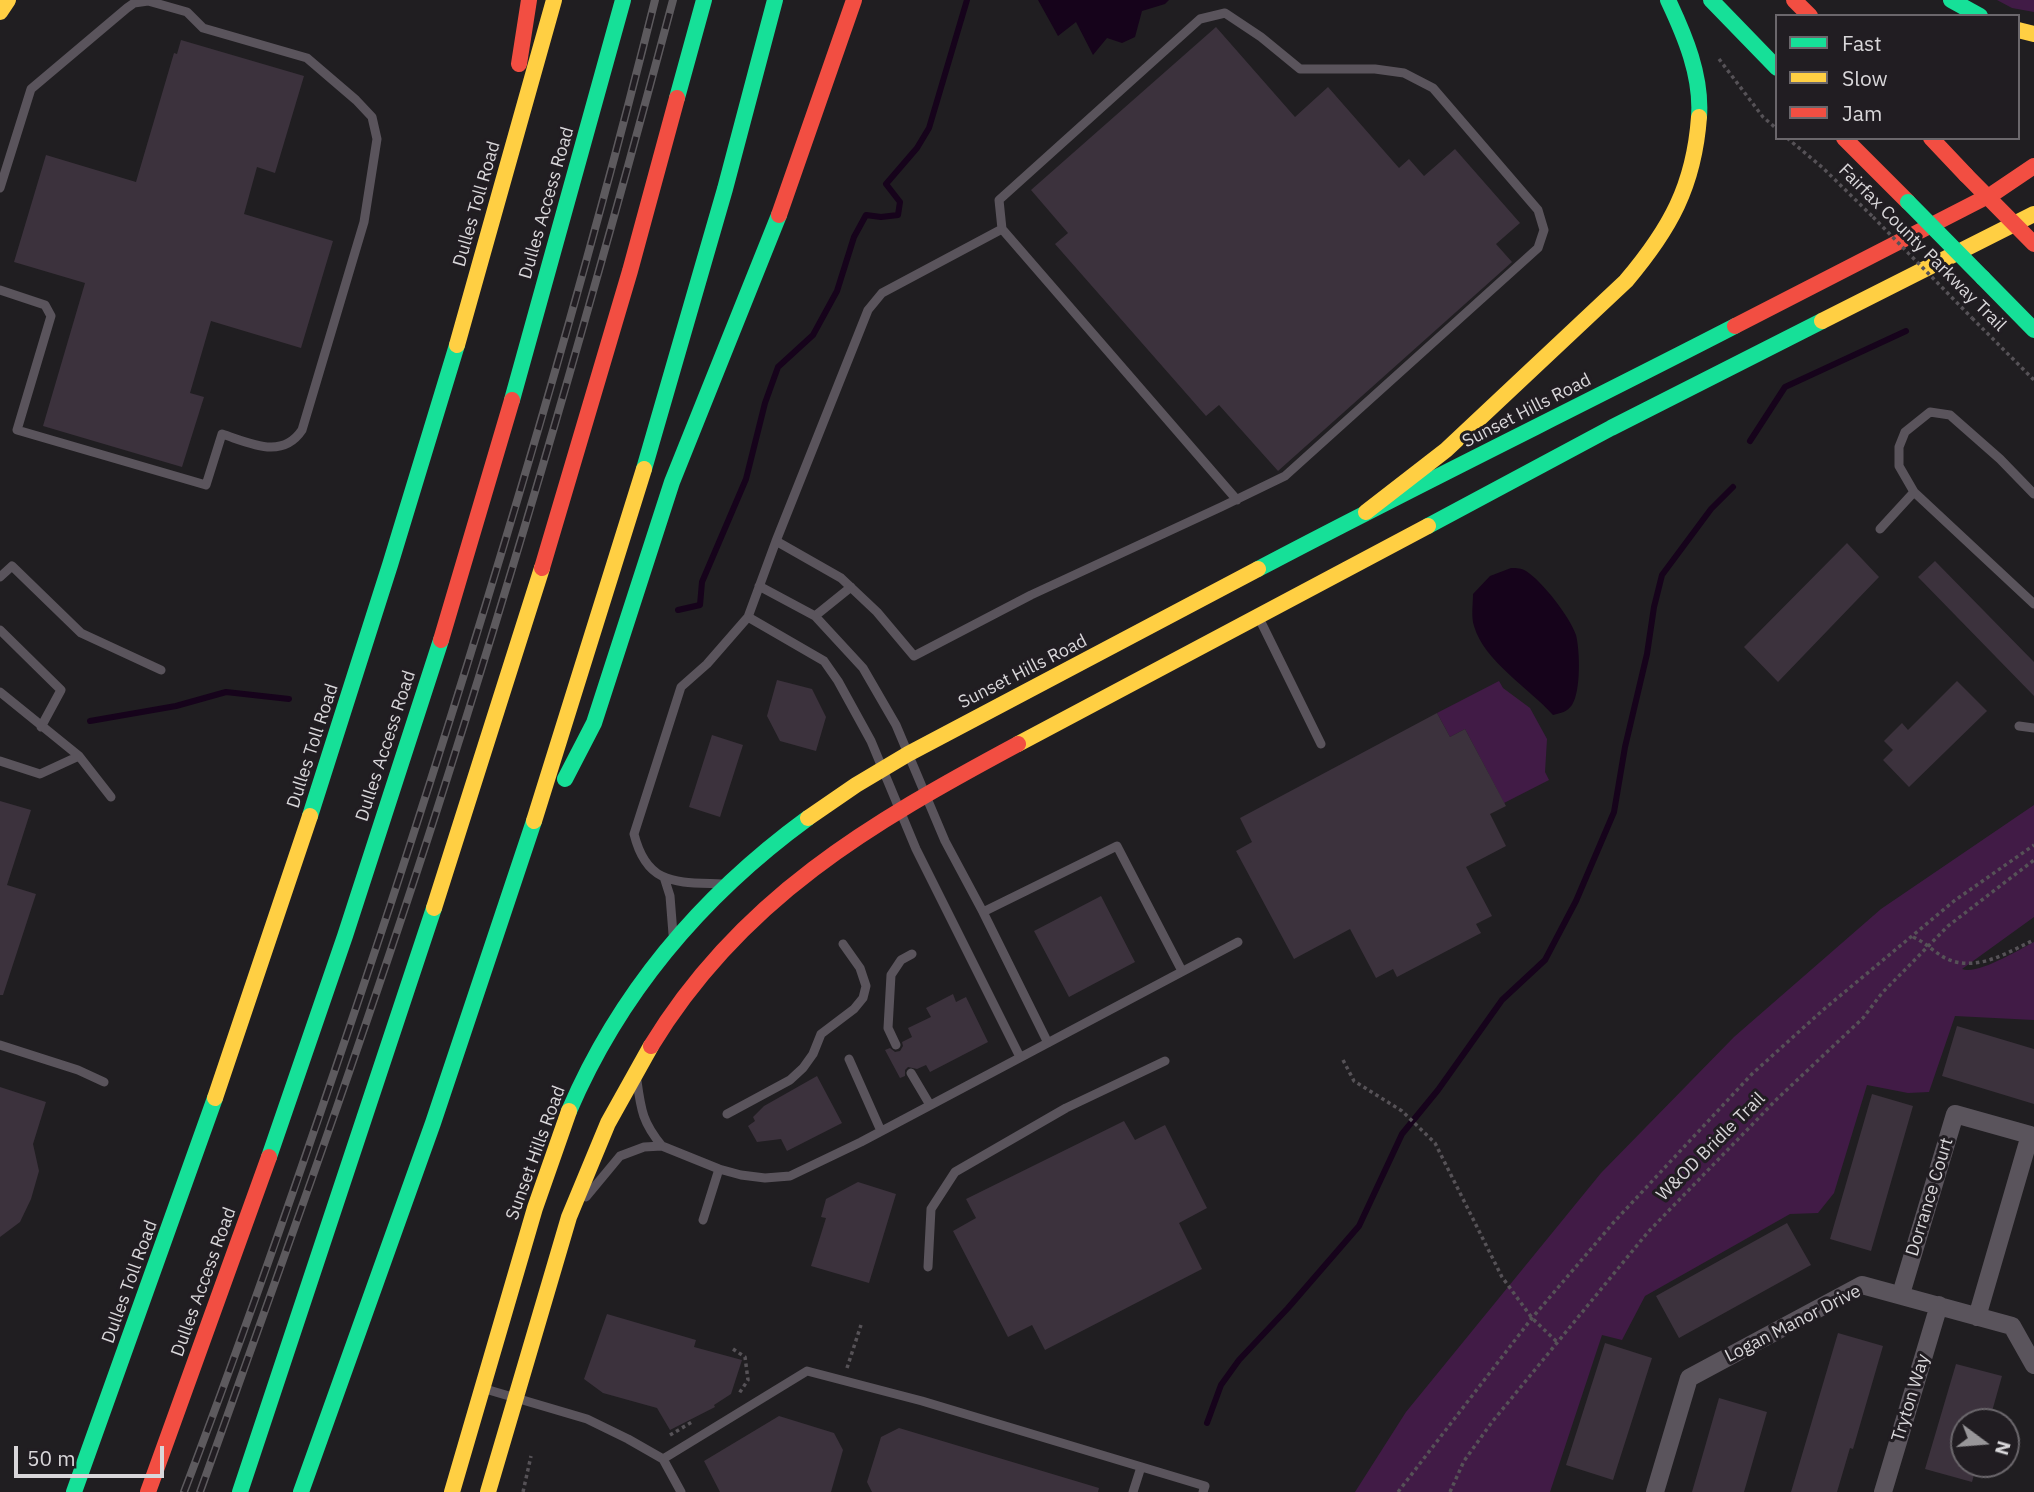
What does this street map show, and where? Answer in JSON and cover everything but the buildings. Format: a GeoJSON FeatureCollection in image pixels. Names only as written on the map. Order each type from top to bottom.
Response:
{"type":"FeatureCollection","features":[{"type":"Feature","properties":{"kind":"main road"},"geometry":{"type":"LineString","coordinates":[[0,12],[8,0]]}},
{"type":"Feature","properties":{"kind":"main road"},"geometry":{"type":"LineString","coordinates":[[495,216],[529,0]]}},
{"type":"Feature","properties":{"kind":"main road","name":"Dulles Toll Road"},"geometry":{"type":"LineString","coordinates":[[74,1492],[135,1326],[280,908],[393,557],[495,216],[554,0]]}},
{"type":"Feature","properties":{"kind":"main road","name":"Dulles Access Road"},"geometry":{"type":"LineString","coordinates":[[148,1492],[241,1237],[407,748],[485,490],[624,0]]}},
{"type":"Feature","properties":{"kind":"main road"},"geometry":{"type":"LineString","coordinates":[[240,1492],[387,1056],[520,641],[633,259],[704,0]]}},
{"type":"Feature","properties":{"kind":"main road"},"geometry":{"type":"LineString","coordinates":[[301,1492],[394,1238],[520,868],[651,450],[775,0]]}},
{"type":"Feature","properties":{"kind":"main road"},"geometry":{"type":"LineString","coordinates":[[520,868],[594,723],[672,482],[793,177],[854,0]]}},
{"type":"Feature","properties":{"kind":"main road"},"geometry":{"type":"LineString","coordinates":[[1366,512],[1455,442],[1626,281],[1668,230],[1688,190],[1699,130],[1699,107],[1693,62],[1682,29],[1668,0]]}},
{"type":"Feature","properties":{"kind":"main road"},"geometry":{"type":"LineString","coordinates":[[1711,0],[1775,66]]}},
{"type":"Feature","properties":{"kind":"main road"},"geometry":{"type":"LineString","coordinates":[[1794,0],[1808,14]]}},
{"type":"Feature","properties":{"kind":"main road"},"geometry":{"type":"LineString","coordinates":[[1951,0],[1976,14]]}},
{"type":"Feature","properties":{"kind":"main road"},"geometry":{"type":"LineString","coordinates":[[1846,140],[2034,330]]}},
{"type":"Feature","properties":{"kind":"main road"},"geometry":{"type":"LineString","coordinates":[[1933,140],[2034,244]]}},
{"type":"Feature","properties":{"kind":"main road","name":"Sunset Hills Road"},"geometry":{"type":"LineString","coordinates":[[452,1492],[547,1167],[577,1092],[633,992],[673,940],[727,884],[775,840],[882,768],[908,754],[1366,512],[1535,429],[1958,212],[1994,193],[2034,166]]}},
{"type":"Feature","properties":{"kind":"main road"},"geometry":{"type":"LineString","coordinates":[[488,1492],[569,1217],[597,1145],[636,1069],[689,991],[744,928],[790,885],[827,856],[925,794],[1611,428],[2034,214]]}},
{"type":"Feature","properties":{"kind":"street","name":"Dorrance Court"},"geometry":{"type":"LineString","coordinates":[[1901,1294],[1955,1114],[2031,1136],[1977,1317]]}},
{"type":"Feature","properties":{"kind":"street","name":"Logan Manor Drive"},"geometry":{"type":"LineString","coordinates":[[1655,1492],[1689,1378],[1862,1285],[2012,1326],[2034,1365]]}},
{"type":"Feature","properties":{"kind":"street","name":"Tryton Way"},"geometry":{"type":"LineString","coordinates":[[1883,1492],[1938,1305]]}},
{"type":"Feature","properties":{"kind":"lane"},"geometry":{"type":"LineString","coordinates":[[0,188],[31,89],[127,8],[141,1],[187,12],[203,28],[307,58],[368,111],[377,131],[365,222],[302,430],[293,442],[274,448],[222,434],[206,485],[17,430],[51,316],[45,305],[0,290]]}},
{"type":"Feature","properties":{"kind":"lane"},"geometry":{"type":"LineString","coordinates":[[776,541],[841,578],[877,612],[914,656],[1031,594],[1237,500],[1285,476],[1538,248],[1544,230],[1538,210],[1433,88],[1404,73],[1375,69],[1300,69],[1261,37],[1225,13],[1200,19],[999,200],[1002,229],[1237,500]]}},
{"type":"Feature","properties":{"kind":"lane"},"geometry":{"type":"LineString","coordinates":[[727,884],[681,883],[664,877],[648,867],[639,852],[634,834],[681,687],[708,664],[748,617],[868,310],[881,293],[1002,229]]}},
{"type":"Feature","properties":{"kind":"lane"},"geometry":{"type":"LineString","coordinates":[[2034,494],[2000,459],[1950,415],[1930,412],[1905,432],[1899,447],[1899,466],[1914,492],[2034,604]]}},
{"type":"Feature","properties":{"kind":"lane"},"geometry":{"type":"LineString","coordinates":[[1880,529],[1914,492]]}},
{"type":"Feature","properties":{"kind":"lane"},"geometry":{"type":"LineString","coordinates":[[0,577],[12,566],[81,632],[161,670]]}},
{"type":"Feature","properties":{"kind":"lane"},"geometry":{"type":"LineString","coordinates":[[760,586],[815,616],[863,668],[896,725],[945,841],[1048,1043]]}},
{"type":"Feature","properties":{"kind":"lane"},"geometry":{"type":"LineString","coordinates":[[815,616],[851,587]]}},
{"type":"Feature","properties":{"kind":"lane"},"geometry":{"type":"LineString","coordinates":[[1258,616],[1321,744]]}},
{"type":"Feature","properties":{"kind":"lane"},"geometry":{"type":"LineString","coordinates":[[748,617],[824,661],[853,709],[953,927],[1020,1057]]}},
{"type":"Feature","properties":{"kind":"lane"},"geometry":{"type":"LineString","coordinates":[[0,630],[61,690],[41,727]]}},
{"type":"Feature","properties":{"kind":"lane"},"geometry":{"type":"LineString","coordinates":[[0,692],[79,756],[111,797]]}},
{"type":"Feature","properties":{"kind":"lane"},"geometry":{"type":"LineString","coordinates":[[2019,726],[2034,728]]}},
{"type":"Feature","properties":{"kind":"lane"},"geometry":{"type":"LineString","coordinates":[[0,761],[40,774],[79,756]]}},
{"type":"Feature","properties":{"kind":"lane"},"geometry":{"type":"LineString","coordinates":[[983,912],[1117,846],[1182,971]]}},
{"type":"Feature","properties":{"kind":"lane"},"geometry":{"type":"LineString","coordinates":[[664,877],[670,896],[673,940]]}},
{"type":"Feature","properties":{"kind":"lane"},"geometry":{"type":"LineString","coordinates":[[569,1217],[620,1156],[644,1147],[662,1146],[719,1169],[765,1178],[790,1176],[881,1131],[1238,942]]}},
{"type":"Feature","properties":{"kind":"lane"},"geometry":{"type":"LineString","coordinates":[[727,1114],[790,1080],[813,1054],[821,1034],[854,1009],[863,998],[866,986],[860,968],[843,944]]}},
{"type":"Feature","properties":{"kind":"lane"},"geometry":{"type":"LineString","coordinates":[[896,1045],[888,1028],[891,975],[901,960],[912,954]]}},
{"type":"Feature","properties":{"kind":"lane"},"geometry":{"type":"LineString","coordinates":[[0,1045],[78,1070],[104,1082]]}},
{"type":"Feature","properties":{"kind":"lane"},"geometry":{"type":"LineString","coordinates":[[849,1059],[881,1131]]}},
{"type":"Feature","properties":{"kind":"lane"},"geometry":{"type":"LineString","coordinates":[[928,1267],[932,1209],[955,1172],[1066,1108],[1165,1061]]}},
{"type":"Feature","properties":{"kind":"lane"},"geometry":{"type":"LineString","coordinates":[[636,1069],[643,1118],[649,1131],[662,1146]]}},
{"type":"Feature","properties":{"kind":"lane"},"geometry":{"type":"LineString","coordinates":[[911,1073],[930,1105]]}},
{"type":"Feature","properties":{"kind":"lane"},"geometry":{"type":"LineString","coordinates":[[703,1220],[719,1169]]}},
{"type":"Feature","properties":{"kind":"lane"},"geometry":{"type":"LineString","coordinates":[[663,1459],[807,1371],[922,1401],[1205,1486],[1203,1492]]}},
{"type":"Feature","properties":{"kind":"lane"},"geometry":{"type":"LineString","coordinates":[[482,1388],[587,1419],[663,1459],[681,1492]]}},
{"type":"Feature","properties":{"kind":"lane"},"geometry":{"type":"LineString","coordinates":[[1133,1492],[1140,1467]]}},
{"type":"Feature","properties":{"kind":"path"},"geometry":{"type":"LineString","coordinates":[[1719,58],[1763,117],[1775,127]]}},
{"type":"Feature","properties":{"kind":"path","name":"Fairfax County Parkway Trail"},"geometry":{"type":"LineString","coordinates":[[1789,140],[1823,168],[1873,217],[2034,380]]}},
{"type":"Feature","properties":{"kind":"path"},"geometry":{"type":"LineString","coordinates":[[1398,1492],[1532,1318],[1614,1222],[1752,1074],[1823,1010],[1954,901],[2034,845]]}},
{"type":"Feature","properties":{"kind":"path","name":"W&OD Bridle Trail"},"geometry":{"type":"LineString","coordinates":[[1450,1492],[1464,1461],[1648,1231],[1777,1100],[1863,1018],[1882,993],[1948,926],[2034,860]]}},
{"type":"Feature","properties":{"kind":"path"},"geometry":{"type":"LineString","coordinates":[[1913,937],[1928,948],[1959,962],[1993,960],[2034,940]]}},
{"type":"Feature","properties":{"kind":"path"},"geometry":{"type":"LineString","coordinates":[[1343,1060],[1354,1081],[1402,1111],[1435,1143],[1502,1277],[1532,1318],[1557,1342]]}},
{"type":"Feature","properties":{"kind":"path"},"geometry":{"type":"LineString","coordinates":[[843,1380],[861,1325]]}},
{"type":"Feature","properties":{"kind":"path"},"geometry":{"type":"LineString","coordinates":[[733,1349],[745,1357],[748,1380],[736,1397]]}},
{"type":"Feature","properties":{"kind":"path"},"geometry":{"type":"LineString","coordinates":[[670,1435],[703,1416]]}},
{"type":"Feature","properties":{"kind":"path"},"geometry":{"type":"LineString","coordinates":[[523,1492],[531,1456]]}},
{"type":"Feature","properties":{"kind":"shaded area"},"geometry":{"type":"Polygon","coordinates":[[[1038,0],[1169,0],[1165,4],[1142,11],[1135,37],[1122,43],[1107,38],[1093,55],[1076,22],[1058,36],[1038,0]]]}},
{"type":"Feature","properties":{"kind":"shaded area"},"geometry":{"type":"Polygon","coordinates":[[[1997,0],[2034,0],[2034,12],[2012,8],[1997,0]]]}},
{"type":"Feature","properties":{"kind":"shaded area"},"geometry":{"type":"Polygon","coordinates":[[[1511,568],[1524,570],[1540,583],[1562,609],[1576,635],[1579,660],[1577,690],[1572,705],[1561,713],[1553,715],[1508,674],[1487,651],[1474,626],[1473,594],[1490,576],[1511,568]]]}},
{"type":"Feature","properties":{"kind":"shaded area"},"geometry":{"type":"Polygon","coordinates":[[[1499,681],[1503,688],[1530,708],[1547,739],[1545,772],[1549,780],[1504,803],[1465,729],[1450,737],[1437,713],[1499,681]]]}},
{"type":"Feature","properties":{"kind":"shaded area"},"geometry":{"type":"Polygon","coordinates":[[[2034,805],[2034,917],[1962,969],[1988,965],[2034,942],[2034,1020],[1955,1016],[1929,1092],[1908,1093],[1867,1085],[1834,1193],[1818,1213],[1790,1214],[1645,1296],[1622,1340],[1602,1335],[1550,1492],[1355,1492],[1406,1412],[1601,1173],[1734,1037],[1881,909],[2034,805]]]}},
{"type":"Feature","properties":{"kind":"waterway"},"geometry":{"type":"LineString","coordinates":[[678,610],[700,605],[702,582],[746,479],[765,403],[778,367],[813,335],[837,291],[854,237],[866,215],[898,215],[900,202],[886,184],[917,148],[929,128],[967,0]]}},
{"type":"Feature","properties":{"kind":"waterway"},"geometry":{"type":"LineString","coordinates":[[1750,441],[1785,387],[1906,331]]}},
{"type":"Feature","properties":{"kind":"waterway"},"geometry":{"type":"LineString","coordinates":[[1207,1423],[1221,1385],[1239,1360],[1359,1226],[1402,1134],[1438,1090],[1502,1000],[1545,960],[1576,901],[1614,812],[1625,747],[1662,575],[1711,509],[1733,487]]}},
{"type":"Feature","properties":{"kind":"waterway"},"geometry":{"type":"LineString","coordinates":[[90,721],[176,706],[226,692],[289,699]]}},
{"type":"Feature","properties":{"kind":"railway"},"geometry":{"type":"LineString","coordinates":[[184,1492],[316,1126],[462,681],[564,342],[655,0]]}},
{"type":"Feature","properties":{"kind":"railway"},"geometry":{"type":"LineString","coordinates":[[200,1492],[350,1071],[467,715],[559,410],[673,0]]}},
{"type":"Feature","properties":{"kind":"traffic: fast"},"geometry":{"type":"LineString","coordinates":[[512,400],[623,0]]}},
{"type":"Feature","properties":{"kind":"traffic: fast"},"geometry":{"type":"LineString","coordinates":[[677,98],[704,0]]}},
{"type":"Feature","properties":{"kind":"traffic: fast"},"geometry":{"type":"LineString","coordinates":[[644,469],[725,189],[775,0]]}},
{"type":"Feature","properties":{"kind":"traffic: fast"},"geometry":{"type":"LineString","coordinates":[[1668,0],[1695,71],[1699,117]]}},
{"type":"Feature","properties":{"kind":"traffic: fast"},"geometry":{"type":"LineString","coordinates":[[1711,0],[1775,66]]}},
{"type":"Feature","properties":{"kind":"traffic: fast"},"geometry":{"type":"LineString","coordinates":[[1951,0],[1976,14]]}},
{"type":"Feature","properties":{"kind":"traffic: fast"},"geometry":{"type":"LineString","coordinates":[[1908,202],[1983,278]]}},
{"type":"Feature","properties":{"kind":"traffic: fast"},"geometry":{"type":"LineString","coordinates":[[565,779],[594,723],[672,482],[779,215]]}},
{"type":"Feature","properties":{"kind":"traffic: fast"},"geometry":{"type":"LineString","coordinates":[[1983,278],[2034,330]]}},
{"type":"Feature","properties":{"kind":"traffic: fast"},"geometry":{"type":"LineString","coordinates":[[1428,526],[1611,428],[1822,321]]}},
{"type":"Feature","properties":{"kind":"traffic: fast"},"geometry":{"type":"LineString","coordinates":[[1258,569],[1735,326]]}},
{"type":"Feature","properties":{"kind":"traffic: fast"},"geometry":{"type":"LineString","coordinates":[[310,816],[457,345]]}},
{"type":"Feature","properties":{"kind":"traffic: fast"},"geometry":{"type":"LineString","coordinates":[[269,1157],[345,936],[441,640]]}},
{"type":"Feature","properties":{"kind":"traffic: fast"},"geometry":{"type":"LineString","coordinates":[[569,1111],[613,1026],[669,948],[734,879],[808,818]]}},
{"type":"Feature","properties":{"kind":"traffic: fast"},"geometry":{"type":"LineString","coordinates":[[301,1492],[433,1123],[534,821]]}},
{"type":"Feature","properties":{"kind":"traffic: fast"},"geometry":{"type":"LineString","coordinates":[[240,1492],[434,908]]}},
{"type":"Feature","properties":{"kind":"traffic: fast"},"geometry":{"type":"LineString","coordinates":[[74,1492],[215,1098]]}},
{"type":"Feature","properties":{"kind":"traffic: slow"},"geometry":{"type":"LineString","coordinates":[[0,12],[8,0]]}},
{"type":"Feature","properties":{"kind":"traffic: slow"},"geometry":{"type":"LineString","coordinates":[[457,345],[554,0]]}},
{"type":"Feature","properties":{"kind":"traffic: slow"},"geometry":{"type":"LineString","coordinates":[[2020,30],[2034,34]]}},
{"type":"Feature","properties":{"kind":"traffic: slow"},"geometry":{"type":"LineString","coordinates":[[1366,512],[1446,450],[1626,281],[1655,243],[1677,205],[1692,164],[1699,117]]}},
{"type":"Feature","properties":{"kind":"traffic: slow"},"geometry":{"type":"LineString","coordinates":[[1822,321],[2034,214]]}},
{"type":"Feature","properties":{"kind":"traffic: slow"},"geometry":{"type":"LineString","coordinates":[[534,821],[644,469]]}},
{"type":"Feature","properties":{"kind":"traffic: slow"},"geometry":{"type":"LineString","coordinates":[[1018,744],[1428,526]]}},
{"type":"Feature","properties":{"kind":"traffic: slow"},"geometry":{"type":"LineString","coordinates":[[434,908],[542,568]]}},
{"type":"Feature","properties":{"kind":"traffic: slow"},"geometry":{"type":"LineString","coordinates":[[808,818],[908,754],[1258,569]]}},
{"type":"Feature","properties":{"kind":"traffic: slow"},"geometry":{"type":"LineString","coordinates":[[215,1098],[310,816]]}},
{"type":"Feature","properties":{"kind":"traffic: slow"},"geometry":{"type":"LineString","coordinates":[[488,1492],[569,1217],[608,1123],[651,1046]]}},
{"type":"Feature","properties":{"kind":"traffic: slow"},"geometry":{"type":"LineString","coordinates":[[452,1492],[535,1208],[569,1111]]}},
{"type":"Feature","properties":{"kind":"traffic: jam"},"geometry":{"type":"LineString","coordinates":[[519,64],[529,0]]}},
{"type":"Feature","properties":{"kind":"traffic: jam"},"geometry":{"type":"LineString","coordinates":[[779,215],[854,0]]}},
{"type":"Feature","properties":{"kind":"traffic: jam"},"geometry":{"type":"LineString","coordinates":[[1794,0],[1808,14]]}},
{"type":"Feature","properties":{"kind":"traffic: jam"},"geometry":{"type":"LineString","coordinates":[[542,568],[630,271],[677,98]]}},
{"type":"Feature","properties":{"kind":"traffic: jam"},"geometry":{"type":"LineString","coordinates":[[1846,140],[1908,202]]}},
{"type":"Feature","properties":{"kind":"traffic: jam"},"geometry":{"type":"LineString","coordinates":[[1933,140],[1966,175]]}},
{"type":"Feature","properties":{"kind":"traffic: jam"},"geometry":{"type":"LineString","coordinates":[[1735,326],[1994,193],[2034,166]]}},
{"type":"Feature","properties":{"kind":"traffic: jam"},"geometry":{"type":"LineString","coordinates":[[1966,175],[2034,244]]}},
{"type":"Feature","properties":{"kind":"traffic: jam"},"geometry":{"type":"LineString","coordinates":[[441,640],[512,400]]}},
{"type":"Feature","properties":{"kind":"traffic: jam"},"geometry":{"type":"LineString","coordinates":[[651,1046],[687,994],[726,947],[768,906],[813,869],[861,835],[1018,744]]}},
{"type":"Feature","properties":{"kind":"traffic: jam"},"geometry":{"type":"LineString","coordinates":[[148,1492],[269,1157]]}}]}
